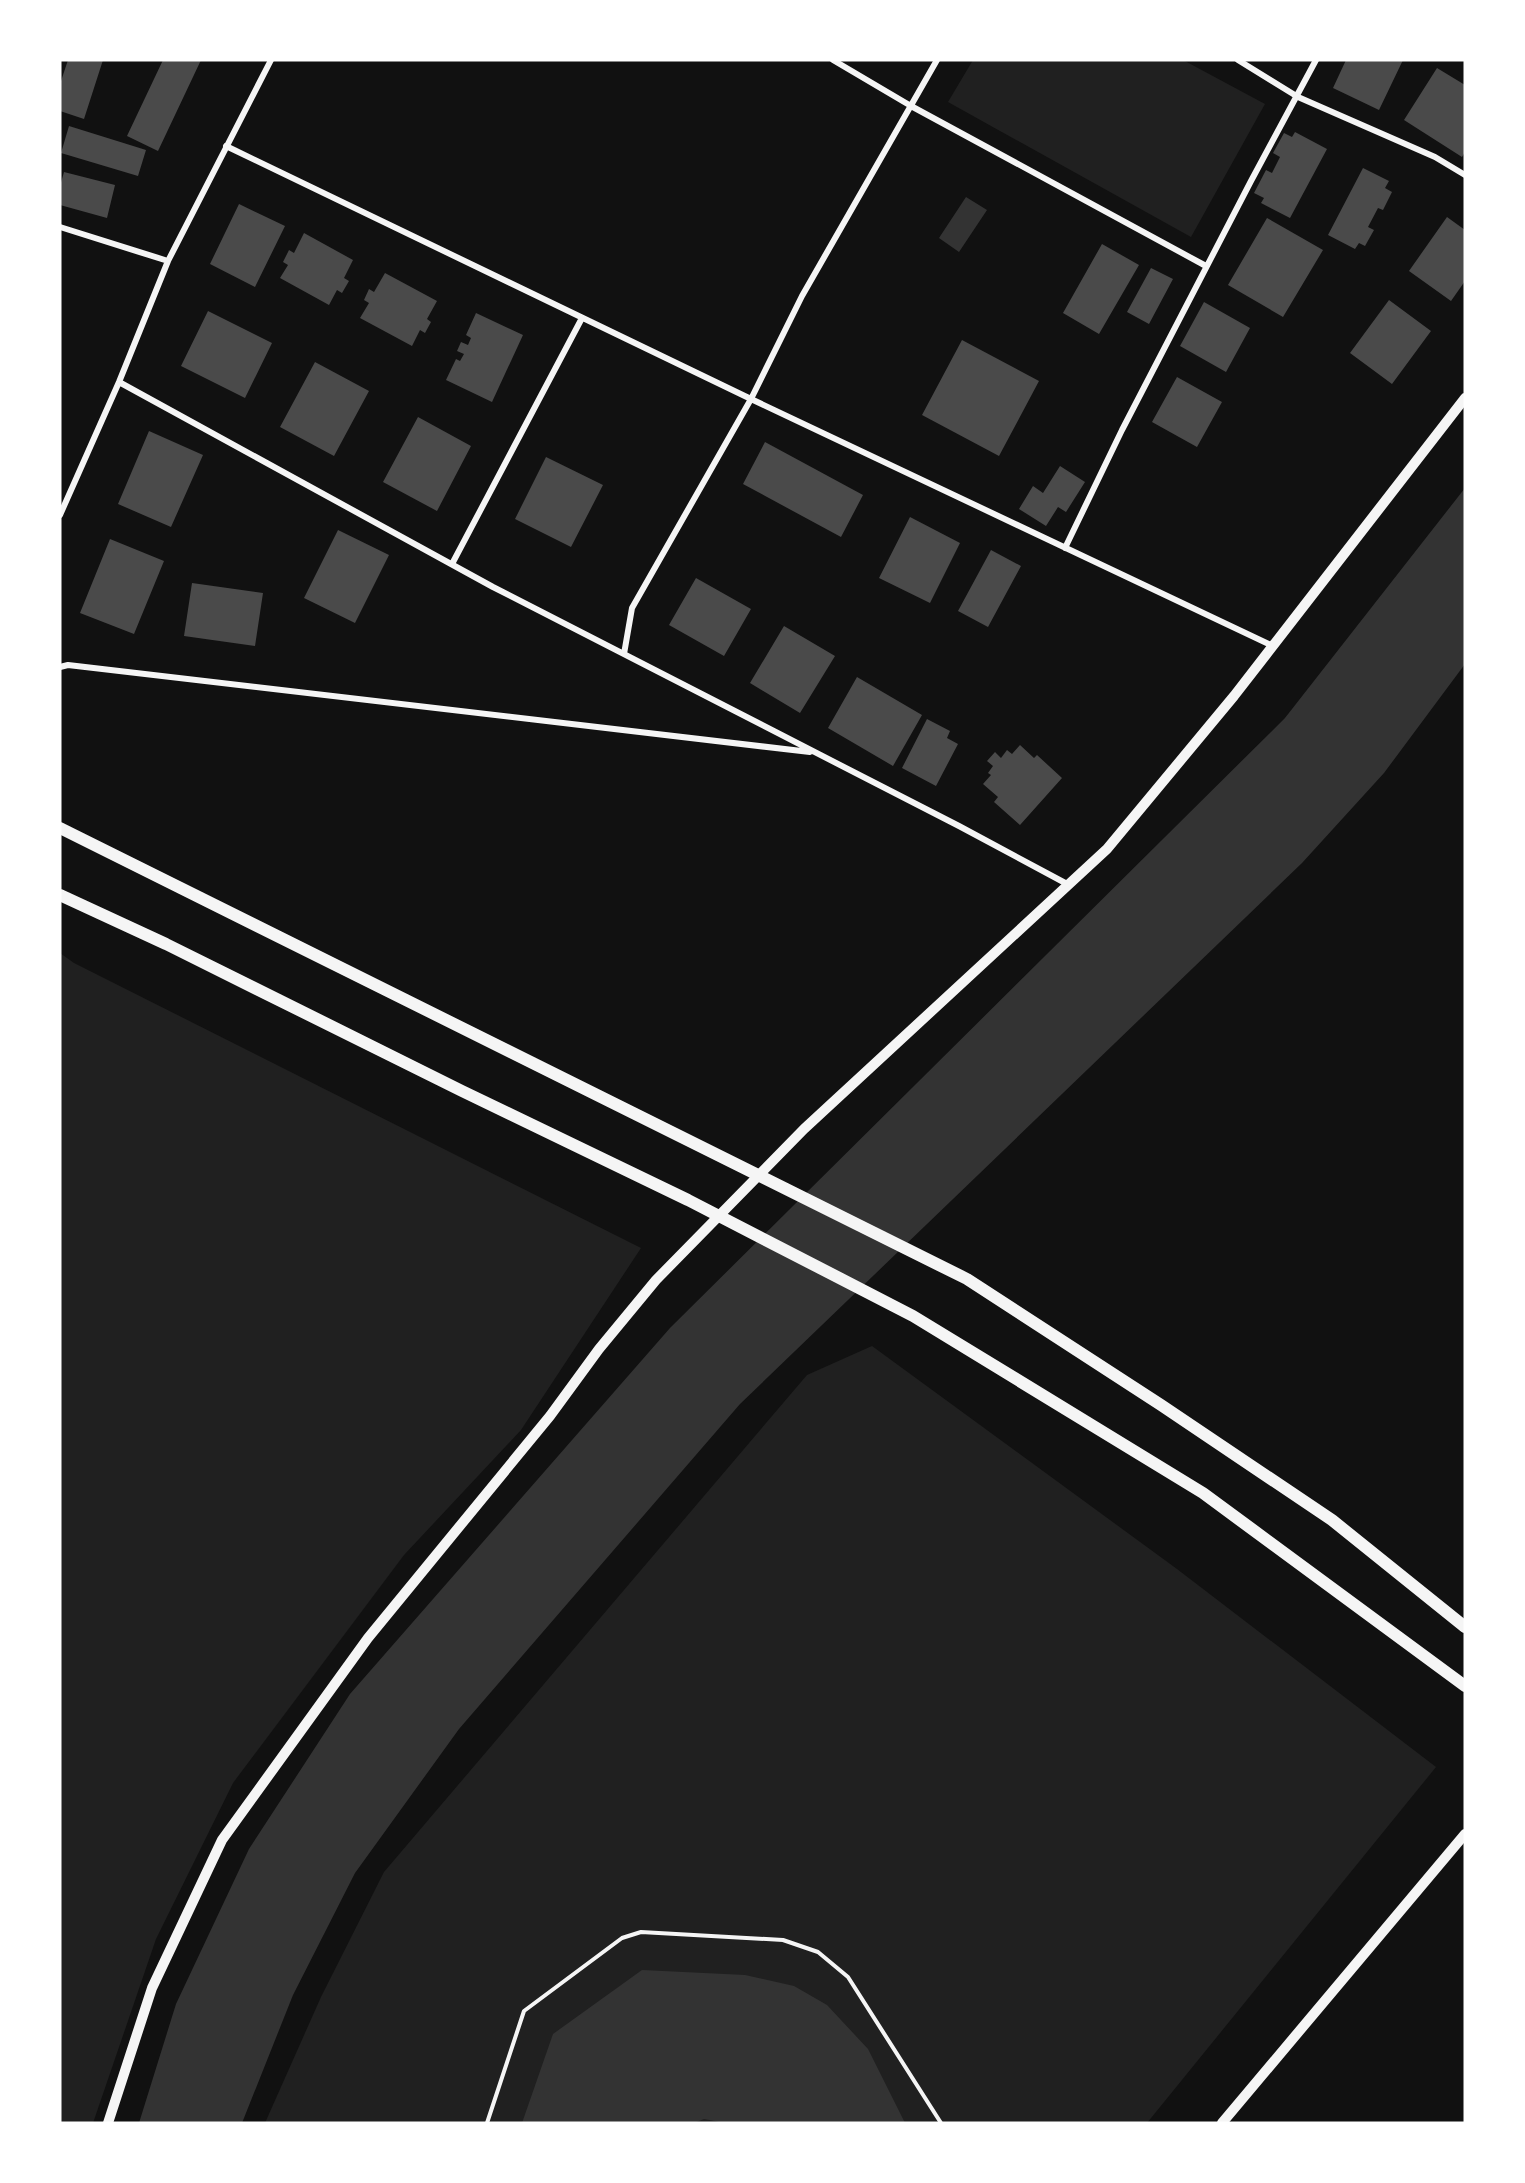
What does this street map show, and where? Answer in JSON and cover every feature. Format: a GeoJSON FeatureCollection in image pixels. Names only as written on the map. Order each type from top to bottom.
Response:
{"type":"FeatureCollection","features":[{"type":"Feature","properties":{"kind":"main road"},"geometry":{"type":"LineString","coordinates":[[60,828],[968,1279],[1332,1520],[1465,1627]]}},
{"type":"Feature","properties":{"kind":"main road"},"geometry":{"type":"LineString","coordinates":[[60,895],[166,944],[688,1200],[913,1316],[1203,1493],[1465,1686]]}},
{"type":"Feature","properties":{"kind":"street"},"geometry":{"type":"LineString","coordinates":[[60,515],[119,382],[168,261],[271,60]]}},
{"type":"Feature","properties":{"kind":"street"},"geometry":{"type":"LineString","coordinates":[[833,60],[910,106],[1206,266]]}},
{"type":"Feature","properties":{"kind":"street"},"geometry":{"type":"LineString","coordinates":[[624,654],[632,608],[751,399],[802,296],[937,60]]}},
{"type":"Feature","properties":{"kind":"street"},"geometry":{"type":"LineString","coordinates":[[1238,60],[1298,97],[1435,157],[1465,175]]}},
{"type":"Feature","properties":{"kind":"street"},"geometry":{"type":"LineString","coordinates":[[1065,548],[1206,266],[1316,60]]}},
{"type":"Feature","properties":{"kind":"street"},"geometry":{"type":"LineString","coordinates":[[226,146],[751,399],[1273,646]]}},
{"type":"Feature","properties":{"kind":"street"},"geometry":{"type":"LineString","coordinates":[[60,227],[168,261]]}},
{"type":"Feature","properties":{"kind":"street"},"geometry":{"type":"LineString","coordinates":[[452,564],[582,318]]}},
{"type":"Feature","properties":{"kind":"street"},"geometry":{"type":"LineString","coordinates":[[119,382],[452,564],[1069,885]]}},
{"type":"Feature","properties":{"kind":"street"},"geometry":{"type":"LineString","coordinates":[[108,2123],[152,1988],[222,1840],[368,1638],[550,1416],[599,1349],[656,1280],[804,1129],[1107,849],[1234,696],[1465,398]]}},
{"type":"Feature","properties":{"kind":"street"},"geometry":{"type":"LineString","coordinates":[[60,667],[68,665],[813,752]]}},
{"type":"Feature","properties":{"kind":"street"},"geometry":{"type":"LineString","coordinates":[[1222,2123],[1465,1834]]}},
{"type":"Feature","properties":{"kind":"path"},"geometry":{"type":"LineString","coordinates":[[487,2123],[524,2011],[622,1938],[641,1932],[783,1940],[818,1952],[848,1977],[941,2123]]}},
{"type":"Feature","properties":{"kind":"shaded area"},"geometry":{"type":"Polygon","coordinates":[[[973,60],[1183,60],[1265,104],[1191,237],[948,102],[973,60]]]}},
{"type":"Feature","properties":{"kind":"shaded area"},"geometry":{"type":"Polygon","coordinates":[[[966,197],[987,210],[959,252],[939,238],[966,197]]]}},
{"type":"Feature","properties":{"kind":"shaded area"},"geometry":{"type":"Polygon","coordinates":[[[1465,488],[1465,664],[1384,773],[1302,863],[740,1404],[459,1729],[355,1873],[293,1995],[242,2123],[139,2123],[176,2004],[249,1849],[350,1694],[670,1328],[1285,718],[1465,488]]]}},
{"type":"Feature","properties":{"kind":"shaded area"},"geometry":{"type":"Polygon","coordinates":[[[60,953],[74,963],[641,1248],[521,1430],[404,1555],[233,1783],[156,1939],[93,2123],[60,2123],[60,953]]]}},
{"type":"Feature","properties":{"kind":"shaded area"},"geometry":{"type":"Polygon","coordinates":[[[872,1346],[1177,1569],[1436,1767],[1147,2123],[265,2123],[321,1997],[384,1872],[807,1375],[872,1346]]]}},
{"type":"Feature","properties":{"kind":"shaded area"},"geometry":{"type":"Polygon","coordinates":[[[642,1970],[745,1975],[794,1986],[827,2005],[868,2049],[905,2123],[725,2123],[704,2119],[694,2123],[522,2123],[553,2034],[642,1970]]]}},
{"type":"Feature","properties":{"kind":"building"},"geometry":{"type":"Polygon","coordinates":[[[68,60],[103,60],[84,119],[60,111],[60,84],[68,60]]]}},
{"type":"Feature","properties":{"kind":"building"},"geometry":{"type":"Polygon","coordinates":[[[163,60],[201,60],[158,151],[127,136],[163,60]]]}},
{"type":"Feature","properties":{"kind":"building"},"geometry":{"type":"Polygon","coordinates":[[[1346,60],[1403,60],[1379,110],[1333,88],[1346,60]]]}},
{"type":"Feature","properties":{"kind":"building"},"geometry":{"type":"Polygon","coordinates":[[[1437,68],[1465,85],[1465,152],[1462,157],[1404,120],[1437,68]]]}},
{"type":"Feature","properties":{"kind":"building"},"geometry":{"type":"Polygon","coordinates":[[[69,126],[146,150],[138,176],[61,153],[69,126]]]}},
{"type":"Feature","properties":{"kind":"building"},"geometry":{"type":"Polygon","coordinates":[[[1295,132],[1327,149],[1290,218],[1261,203],[1264,198],[1254,193],[1266,170],[1272,173],[1280,157],[1273,153],[1284,133],[1292,137],[1295,132]]]}},
{"type":"Feature","properties":{"kind":"building"},"geometry":{"type":"Polygon","coordinates":[[[1363,168],[1389,181],[1385,188],[1392,192],[1383,210],[1378,208],[1368,227],[1374,230],[1365,246],[1359,243],[1355,249],[1328,235],[1363,168]]]}},
{"type":"Feature","properties":{"kind":"building"},"geometry":{"type":"Polygon","coordinates":[[[64,172],[115,185],[107,218],[60,205],[60,186],[64,172]]]}},
{"type":"Feature","properties":{"kind":"building"},"geometry":{"type":"Polygon","coordinates":[[[239,204],[285,226],[255,287],[210,264],[239,204]]]}},
{"type":"Feature","properties":{"kind":"building"},"geometry":{"type":"Polygon","coordinates":[[[1447,217],[1465,230],[1465,281],[1451,301],[1409,271],[1447,217]]]}},
{"type":"Feature","properties":{"kind":"building"},"geometry":{"type":"Polygon","coordinates":[[[1267,218],[1323,250],[1283,317],[1228,285],[1267,218]]]}},
{"type":"Feature","properties":{"kind":"building"},"geometry":{"type":"Polygon","coordinates":[[[304,233],[353,260],[344,278],[349,281],[342,293],[337,290],[329,305],[280,278],[288,265],[283,262],[289,250],[294,253],[304,233]]]}},
{"type":"Feature","properties":{"kind":"building"},"geometry":{"type":"Polygon","coordinates":[[[1102,244],[1139,265],[1099,334],[1063,313],[1102,244]]]}},
{"type":"Feature","properties":{"kind":"building"},"geometry":{"type":"Polygon","coordinates":[[[1151,268],[1173,279],[1149,324],[1127,312],[1151,268]]]}},
{"type":"Feature","properties":{"kind":"building"},"geometry":{"type":"Polygon","coordinates":[[[385,273],[437,301],[427,319],[431,322],[425,333],[420,330],[412,346],[360,318],[369,303],[364,300],[369,289],[374,292],[385,273]]]}},
{"type":"Feature","properties":{"kind":"building"},"geometry":{"type":"Polygon","coordinates":[[[1389,300],[1431,331],[1392,384],[1350,353],[1389,300]]]}},
{"type":"Feature","properties":{"kind":"building"},"geometry":{"type":"Polygon","coordinates":[[[1204,302],[1250,328],[1226,372],[1180,346],[1204,302]]]}},
{"type":"Feature","properties":{"kind":"building"},"geometry":{"type":"Polygon","coordinates":[[[208,311],[272,343],[245,398],[181,366],[208,311]]]}},
{"type":"Feature","properties":{"kind":"building"},"geometry":{"type":"Polygon","coordinates":[[[476,313],[523,335],[492,402],[446,380],[456,359],[460,361],[464,354],[457,351],[461,342],[468,345],[471,338],[466,335],[476,313]]]}},
{"type":"Feature","properties":{"kind":"building"},"geometry":{"type":"Polygon","coordinates":[[[962,340],[1039,381],[999,456],[922,415],[962,340]]]}},
{"type":"Feature","properties":{"kind":"building"},"geometry":{"type":"Polygon","coordinates":[[[315,362],[369,391],[334,456],[280,427],[315,362]]]}},
{"type":"Feature","properties":{"kind":"building"},"geometry":{"type":"Polygon","coordinates":[[[1177,377],[1222,402],[1197,447],[1152,422],[1177,377]]]}},
{"type":"Feature","properties":{"kind":"building"},"geometry":{"type":"Polygon","coordinates":[[[418,417],[471,446],[437,511],[383,482],[418,417]]]}},
{"type":"Feature","properties":{"kind":"building"},"geometry":{"type":"Polygon","coordinates":[[[149,431],[203,455],[171,527],[118,504],[149,431]]]}},
{"type":"Feature","properties":{"kind":"building"},"geometry":{"type":"Polygon","coordinates":[[[765,442],[863,495],[841,537],[743,484],[765,442]]]}},
{"type":"Feature","properties":{"kind":"building"},"geometry":{"type":"Polygon","coordinates":[[[546,457],[603,485],[571,547],[515,519],[546,457]]]}},
{"type":"Feature","properties":{"kind":"building"},"geometry":{"type":"Polygon","coordinates":[[[1060,466],[1085,482],[1066,512],[1058,507],[1046,526],[1019,509],[1033,486],[1043,493],[1060,466]]]}},
{"type":"Feature","properties":{"kind":"building"},"geometry":{"type":"Polygon","coordinates":[[[910,517],[960,543],[930,603],[879,578],[910,517]]]}},
{"type":"Feature","properties":{"kind":"building"},"geometry":{"type":"Polygon","coordinates":[[[338,530],[389,555],[355,623],[304,598],[338,530]]]}},
{"type":"Feature","properties":{"kind":"building"},"geometry":{"type":"Polygon","coordinates":[[[110,539],[164,561],[134,634],[80,613],[110,539]]]}},
{"type":"Feature","properties":{"kind":"building"},"geometry":{"type":"Polygon","coordinates":[[[991,550],[1021,566],[988,627],[958,611],[991,550]]]}},
{"type":"Feature","properties":{"kind":"building"},"geometry":{"type":"Polygon","coordinates":[[[696,578],[751,609],[724,656],[669,625],[696,578]]]}},
{"type":"Feature","properties":{"kind":"building"},"geometry":{"type":"Polygon","coordinates":[[[192,583],[263,593],[255,646],[184,636],[192,583]]]}},
{"type":"Feature","properties":{"kind":"building"},"geometry":{"type":"Polygon","coordinates":[[[784,626],[835,656],[800,713],[750,683],[784,626]]]}},
{"type":"Feature","properties":{"kind":"building"},"geometry":{"type":"Polygon","coordinates":[[[857,677],[922,715],[893,766],[828,728],[857,677]]]}},
{"type":"Feature","properties":{"kind":"building"},"geometry":{"type":"Polygon","coordinates":[[[927,719],[950,731],[947,738],[958,744],[936,786],[902,768],[927,719]]]}},
{"type":"Feature","properties":{"kind":"building"},"geometry":{"type":"Polygon","coordinates":[[[1020,745],[1034,758],[1037,755],[1062,778],[1020,825],[994,802],[998,797],[983,784],[991,775],[988,773],[993,766],[987,761],[995,752],[1001,758],[1007,750],[1012,754],[1020,745]]]}}]}
